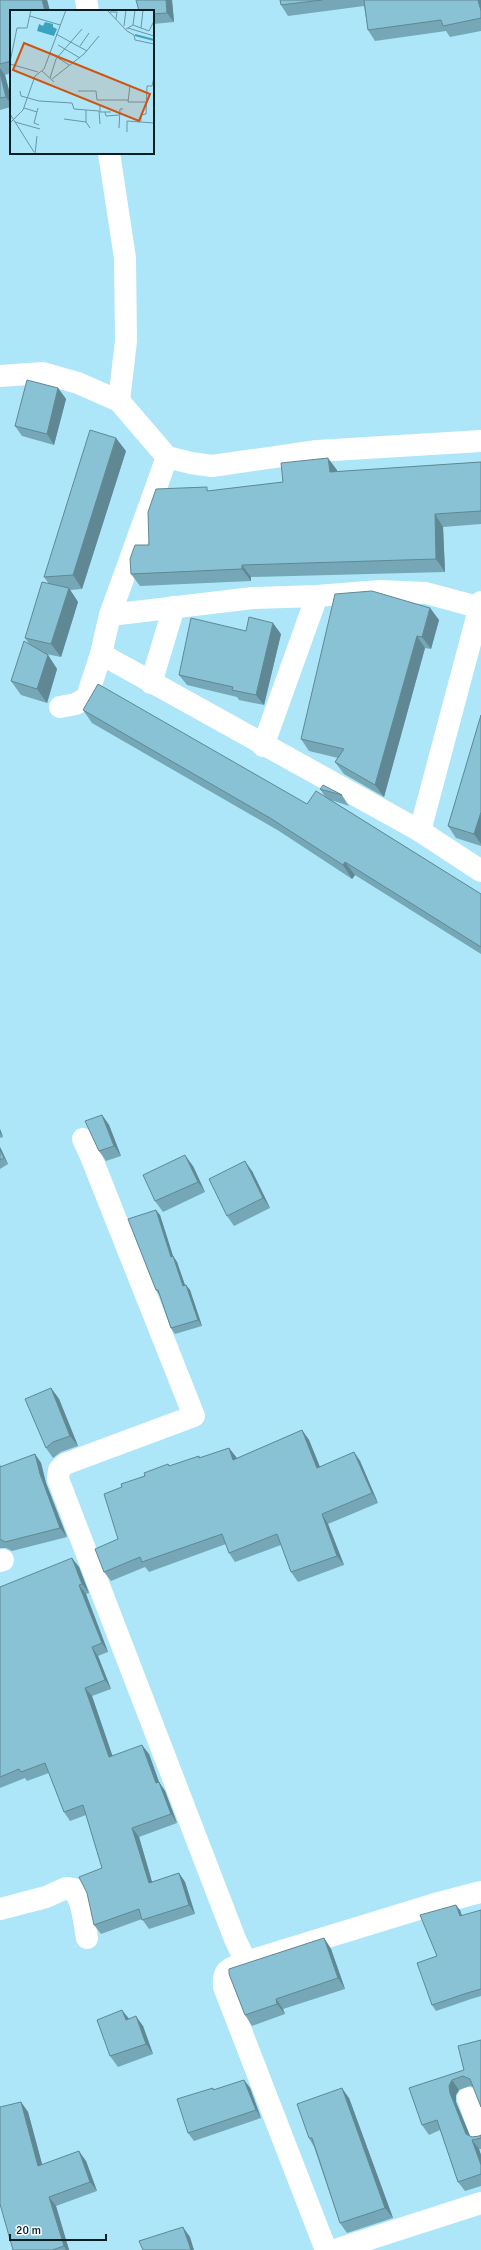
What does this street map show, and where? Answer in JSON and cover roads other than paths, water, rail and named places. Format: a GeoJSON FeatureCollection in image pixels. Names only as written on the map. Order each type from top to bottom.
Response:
{"type":"FeatureCollection","features":[{"type":"Feature","properties":{"kind":"street"},"geometry":{"type":"LineString","coordinates":[[86,0],[88,10]]}},
{"type":"Feature","properties":{"kind":"street"},"geometry":{"type":"LineString","coordinates":[[109,154],[125,258],[126,341],[120,401]]}},
{"type":"Feature","properties":{"kind":"street"},"geometry":{"type":"LineString","coordinates":[[0,376],[43,373],[78,383],[120,401],[167,457],[212,466],[317,450],[481,441]]}},
{"type":"Feature","properties":{"kind":"street"},"geometry":{"type":"LineString","coordinates":[[60,707],[76,704],[87,697],[101,654],[110,615],[167,457]]}},
{"type":"Feature","properties":{"kind":"street"},"geometry":{"type":"LineString","coordinates":[[110,615],[253,598],[317,596],[380,591],[426,593],[481,606],[420,831]]}},
{"type":"Feature","properties":{"kind":"street"},"geometry":{"type":"LineString","coordinates":[[263,746],[317,596]]}},
{"type":"Feature","properties":{"kind":"street"},"geometry":{"type":"LineString","coordinates":[[151,682],[174,607]]}},
{"type":"Feature","properties":{"kind":"street"},"geometry":{"type":"LineString","coordinates":[[101,654],[263,746],[420,831],[481,871]]}},
{"type":"Feature","properties":{"kind":"street"},"geometry":{"type":"LineString","coordinates":[[83,1139],[194,1416],[65,1464],[59,1470],[58,1478],[235,1939],[246,1962]]}},
{"type":"Feature","properties":{"kind":"street"},"geometry":{"type":"LineString","coordinates":[[0,1910],[46,1897],[66,1888],[73,1889],[84,1917],[87,1938]]}},
{"type":"Feature","properties":{"kind":"street"},"geometry":{"type":"LineString","coordinates":[[326,2250],[224,1987],[223,1977],[227,1970],[246,1962],[382,1920],[481,1892]]}},
{"type":"Feature","properties":{"kind":"street"},"geometry":{"type":"LineString","coordinates":[[468,2098],[481,2134]]}},
{"type":"Feature","properties":{"kind":"street"},"geometry":{"type":"LineString","coordinates":[[335,2250],[481,2203]]}}]}
